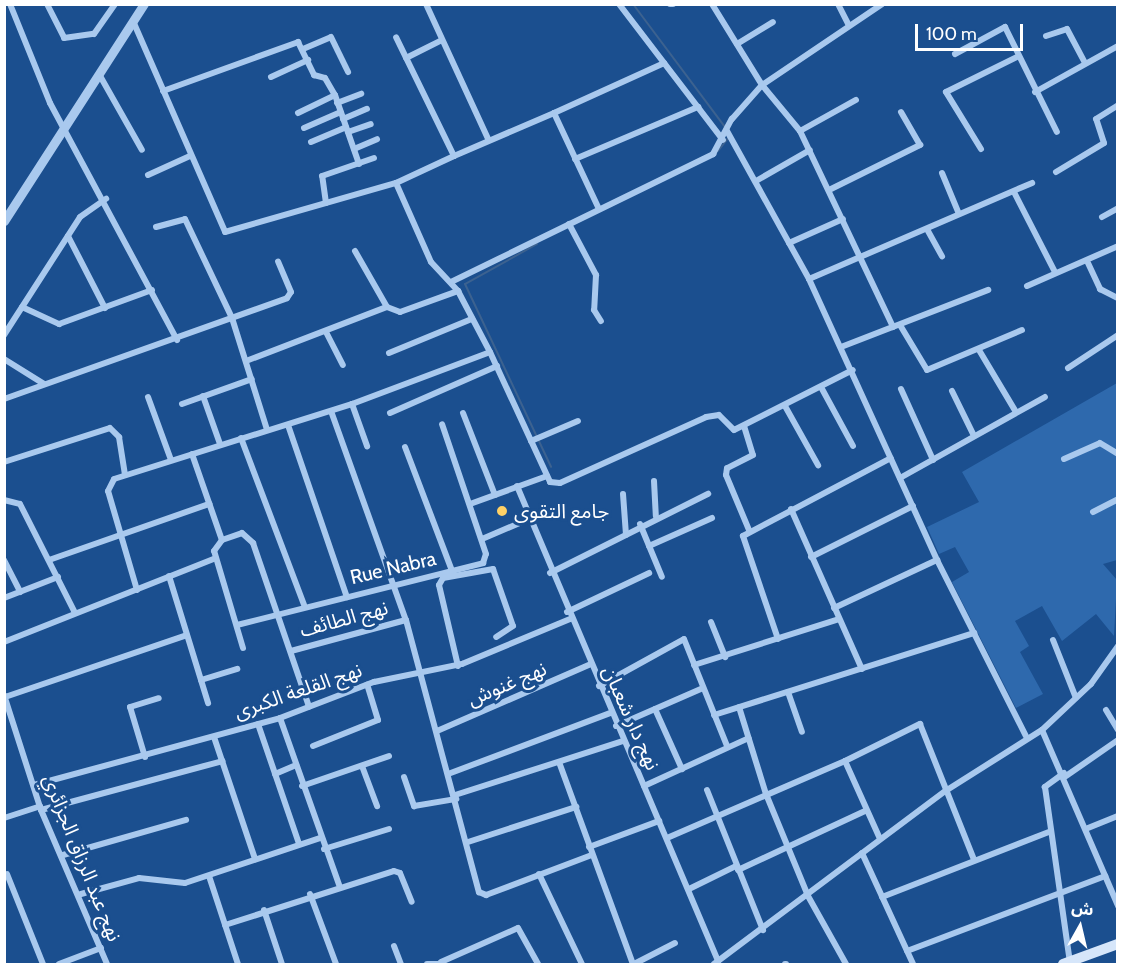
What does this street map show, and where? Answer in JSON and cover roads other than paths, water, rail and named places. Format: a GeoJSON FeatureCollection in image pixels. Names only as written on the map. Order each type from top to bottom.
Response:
{"type":"FeatureCollection","features":[{"type":"Feature","properties":{"kind":"main road"},"geometry":{"type":"LineString","coordinates":[[1073,963],[1118,944]]}},
{"type":"Feature","properties":{"kind":"street"},"geometry":{"type":"LineString","coordinates":[[10,4],[50,103],[66,125],[106,199],[177,339]]}},
{"type":"Feature","properties":{"kind":"street"},"geometry":{"type":"LineString","coordinates":[[47,4],[61,37],[92,35],[115,4]]}},
{"type":"Feature","properties":{"kind":"street"},"geometry":{"type":"LineString","coordinates":[[4,221],[144,4]]}},
{"type":"Feature","properties":{"kind":"street"},"geometry":{"type":"LineString","coordinates":[[426,4],[488,139]]}},
{"type":"Feature","properties":{"kind":"street"},"geometry":{"type":"LineString","coordinates":[[619,4],[723,140]]}},
{"type":"Feature","properties":{"kind":"street"},"geometry":{"type":"LineString","coordinates":[[712,4],[762,85],[800,131],[861,260],[896,326],[924,369],[979,350],[1022,330]]}},
{"type":"Feature","properties":{"kind":"street"},"geometry":{"type":"LineString","coordinates":[[838,4],[848,24]]}},
{"type":"Feature","properties":{"kind":"street"},"geometry":{"type":"LineString","coordinates":[[451,282],[713,154],[727,131],[762,85],[848,24],[882,4]]}},
{"type":"Feature","properties":{"kind":"street"},"geometry":{"type":"LineString","coordinates":[[133,21],[225,232],[396,183],[488,139],[555,113],[664,63]]}},
{"type":"Feature","properties":{"kind":"street"},"geometry":{"type":"LineString","coordinates":[[737,44],[773,22]]}},
{"type":"Feature","properties":{"kind":"street"},"geometry":{"type":"LineString","coordinates":[[955,54],[1000,27],[1008,30],[1035,92],[1058,132]]}},
{"type":"Feature","properties":{"kind":"street"},"geometry":{"type":"LineString","coordinates":[[1046,36],[1067,29],[1085,63]]}},
{"type":"Feature","properties":{"kind":"street"},"geometry":{"type":"LineString","coordinates":[[303,49],[331,37],[348,72]]}},
{"type":"Feature","properties":{"kind":"street"},"geometry":{"type":"LineString","coordinates":[[396,37],[454,156]]}},
{"type":"Feature","properties":{"kind":"street"},"geometry":{"type":"LineString","coordinates":[[406,58],[442,40]]}},
{"type":"Feature","properties":{"kind":"street"},"geometry":{"type":"LineString","coordinates":[[163,90],[294,41],[303,49],[314,75],[325,78],[335,95],[359,164]]}},
{"type":"Feature","properties":{"kind":"street"},"geometry":{"type":"LineString","coordinates":[[1035,92],[1118,46]]}},
{"type":"Feature","properties":{"kind":"street"},"geometry":{"type":"LineString","coordinates":[[981,149],[946,92],[1019,56]]}},
{"type":"Feature","properties":{"kind":"street"},"geometry":{"type":"LineString","coordinates":[[272,77],[308,60]]}},
{"type":"Feature","properties":{"kind":"street"},"geometry":{"type":"LineString","coordinates":[[99,74],[142,150]]}},
{"type":"Feature","properties":{"kind":"street"},"geometry":{"type":"LineString","coordinates":[[337,103],[360,94]]}},
{"type":"Feature","properties":{"kind":"street"},"geometry":{"type":"LineString","coordinates":[[298,113],[335,95]]}},
{"type":"Feature","properties":{"kind":"street"},"geometry":{"type":"LineString","coordinates":[[800,131],[856,100]]}},
{"type":"Feature","properties":{"kind":"street"},"geometry":{"type":"LineString","coordinates":[[1056,172],[1104,143],[1096,119],[1118,105]]}},
{"type":"Feature","properties":{"kind":"street"},"geometry":{"type":"LineString","coordinates":[[575,159],[698,107]]}},
{"type":"Feature","properties":{"kind":"street"},"geometry":{"type":"LineString","coordinates":[[304,128],[367,109]]}},
{"type":"Feature","properties":{"kind":"street"},"geometry":{"type":"LineString","coordinates":[[829,190],[920,145],[901,112]]}},
{"type":"Feature","properties":{"kind":"street"},"geometry":{"type":"LineString","coordinates":[[555,113],[598,209]]}},
{"type":"Feature","properties":{"kind":"street"},"geometry":{"type":"LineString","coordinates":[[311,142],[347,129],[371,124]]}},
{"type":"Feature","properties":{"kind":"street"},"geometry":{"type":"LineString","coordinates":[[727,131],[809,279],[853,370],[937,560],[1026,736]]}},
{"type":"Feature","properties":{"kind":"street"},"geometry":{"type":"LineString","coordinates":[[354,149],[377,139]]}},
{"type":"Feature","properties":{"kind":"street"},"geometry":{"type":"LineString","coordinates":[[756,181],[810,150]]}},
{"type":"Feature","properties":{"kind":"street"},"geometry":{"type":"LineString","coordinates":[[148,175],[190,156]]}},
{"type":"Feature","properties":{"kind":"street"},"geometry":{"type":"LineString","coordinates":[[326,203],[322,176],[374,158]]}},
{"type":"Feature","properties":{"kind":"street"},"geometry":{"type":"LineString","coordinates":[[942,173],[959,214]]}},
{"type":"Feature","properties":{"kind":"street"},"geometry":{"type":"LineString","coordinates":[[396,183],[430,262],[458,291],[490,352],[550,482],[560,483],[715,414],[729,430],[744,426],[853,370]]}},
{"type":"Feature","properties":{"kind":"street"},"geometry":{"type":"LineString","coordinates":[[809,279],[861,260],[1032,183]]}},
{"type":"Feature","properties":{"kind":"street"},"geometry":{"type":"LineString","coordinates":[[1014,192],[1055,272]]}},
{"type":"Feature","properties":{"kind":"street"},"geometry":{"type":"LineString","coordinates":[[4,335],[83,213],[106,199]]}},
{"type":"Feature","properties":{"kind":"street"},"geometry":{"type":"LineString","coordinates":[[1102,217],[1118,208]]}},
{"type":"Feature","properties":{"kind":"street"},"geometry":{"type":"LineString","coordinates":[[156,227],[185,219],[232,318],[267,430]]}},
{"type":"Feature","properties":{"kind":"street"},"geometry":{"type":"LineString","coordinates":[[789,243],[843,219]]}},
{"type":"Feature","properties":{"kind":"street"},"geometry":{"type":"LineString","coordinates":[[568,224],[596,275],[594,310],[601,321]]}},
{"type":"Feature","properties":{"kind":"street"},"geometry":{"type":"LineString","coordinates":[[928,231],[942,256]]}},
{"type":"Feature","properties":{"kind":"street"},"geometry":{"type":"LineString","coordinates":[[68,236],[105,308]]}},
{"type":"Feature","properties":{"kind":"street"},"geometry":{"type":"LineString","coordinates":[[1027,286],[1055,272],[1088,263],[1118,246]]}},
{"type":"Feature","properties":{"kind":"street"},"geometry":{"type":"LineString","coordinates":[[356,251],[387,307],[400,312],[458,291]]}},
{"type":"Feature","properties":{"kind":"street"},"geometry":{"type":"LineString","coordinates":[[4,399],[177,339],[291,294],[278,262]]}},
{"type":"Feature","properties":{"kind":"street"},"geometry":{"type":"LineString","coordinates":[[1088,263],[1100,289],[1118,298]]}},
{"type":"Feature","properties":{"kind":"street"},"geometry":{"type":"LineString","coordinates":[[22,307],[59,324],[152,290]]}},
{"type":"Feature","properties":{"kind":"street"},"geometry":{"type":"LineString","coordinates":[[841,347],[988,290]]}},
{"type":"Feature","properties":{"kind":"street"},"geometry":{"type":"LineString","coordinates":[[246,361],[387,307]]}},
{"type":"Feature","properties":{"kind":"street"},"geometry":{"type":"LineString","coordinates":[[389,353],[472,319]]}},
{"type":"Feature","properties":{"kind":"street"},"geometry":{"type":"LineString","coordinates":[[326,332],[343,365]]}},
{"type":"Feature","properties":{"kind":"street"},"geometry":{"type":"LineString","coordinates":[[1068,368],[1118,335]]}},
{"type":"Feature","properties":{"kind":"street"},"geometry":{"type":"LineString","coordinates":[[979,350],[1016,412]]}},
{"type":"Feature","properties":{"kind":"street"},"geometry":{"type":"LineString","coordinates":[[137,590],[108,491],[125,474],[352,404],[490,352]]}},
{"type":"Feature","properties":{"kind":"street"},"geometry":{"type":"LineString","coordinates":[[4,359],[45,384]]}},
{"type":"Feature","properties":{"kind":"street"},"geometry":{"type":"LineString","coordinates":[[390,413],[497,366]]}},
{"type":"Feature","properties":{"kind":"street"},"geometry":{"type":"LineString","coordinates":[[182,404],[252,379]]}},
{"type":"Feature","properties":{"kind":"street"},"geometry":{"type":"LineString","coordinates":[[821,387],[853,446]]}},
{"type":"Feature","properties":{"kind":"street"},"geometry":{"type":"LineString","coordinates":[[901,389],[933,460]]}},
{"type":"Feature","properties":{"kind":"street"},"geometry":{"type":"LineString","coordinates":[[952,391],[974,436]]}},
{"type":"Feature","properties":{"kind":"street"},"geometry":{"type":"LineString","coordinates":[[203,396],[220,444]]}},
{"type":"Feature","properties":{"kind":"street"},"geometry":{"type":"LineString","coordinates":[[148,397],[171,460]]}},
{"type":"Feature","properties":{"kind":"street"},"geometry":{"type":"LineString","coordinates":[[900,478],[1045,397]]}},
{"type":"Feature","properties":{"kind":"street"},"geometry":{"type":"LineString","coordinates":[[352,404],[367,446]]}},
{"type":"Feature","properties":{"kind":"street"},"geometry":{"type":"LineString","coordinates":[[785,406],[818,465]]}},
{"type":"Feature","properties":{"kind":"street"},"geometry":{"type":"LineString","coordinates":[[331,411],[406,620],[481,894],[592,855]]}},
{"type":"Feature","properties":{"kind":"street"},"geometry":{"type":"LineString","coordinates":[[463,412],[495,495]]}},
{"type":"Feature","properties":{"kind":"street"},"geometry":{"type":"LineString","coordinates":[[531,441],[578,421]]}},
{"type":"Feature","properties":{"kind":"street","name":"Rue Nabra"},"geometry":{"type":"LineString","coordinates":[[237,626],[304,605],[394,586],[483,563],[482,539],[442,424]]}},
{"type":"Feature","properties":{"kind":"street"},"geometry":{"type":"LineString","coordinates":[[288,425],[347,597]]}},
{"type":"Feature","properties":{"kind":"street"},"geometry":{"type":"LineString","coordinates":[[744,426],[753,455],[727,468],[726,474],[749,530]]}},
{"type":"Feature","properties":{"kind":"street"},"geometry":{"type":"LineString","coordinates":[[4,462],[110,428],[119,437],[125,474]]}},
{"type":"Feature","properties":{"kind":"street"},"geometry":{"type":"LineString","coordinates":[[241,438],[304,605]]}},
{"type":"Feature","properties":{"kind":"street"},"geometry":{"type":"LineString","coordinates":[[1064,459],[1100,443],[1118,454]]}},
{"type":"Feature","properties":{"kind":"street"},"geometry":{"type":"LineString","coordinates":[[405,447],[452,571]]}},
{"type":"Feature","properties":{"kind":"street"},"geometry":{"type":"LineString","coordinates":[[192,454],[222,540]]}},
{"type":"Feature","properties":{"kind":"street"},"geometry":{"type":"LineString","coordinates":[[778,639],[743,538],[749,530],[891,458]]}},
{"type":"Feature","properties":{"kind":"street"},"geometry":{"type":"LineString","coordinates":[[470,504],[547,476]]}},
{"type":"Feature","properties":{"kind":"street"},"geometry":{"type":"LineString","coordinates":[[654,481],[656,516]]}},
{"type":"Feature","properties":{"kind":"street","name":"نهج دار شعبان"},"geometry":{"type":"LineString","coordinates":[[517,486],[550,573],[589,665],[668,838],[716,963]]}},
{"type":"Feature","properties":{"kind":"street"},"geometry":{"type":"LineString","coordinates":[[623,494],[626,535]]}},
{"type":"Feature","properties":{"kind":"street"},"geometry":{"type":"LineString","coordinates":[[550,573],[626,535],[640,524],[656,516],[708,494]]}},
{"type":"Feature","properties":{"kind":"street"},"geometry":{"type":"LineString","coordinates":[[1093,512],[1118,499]]}},
{"type":"Feature","properties":{"kind":"street"},"geometry":{"type":"LineString","coordinates":[[4,500],[20,504],[75,613]]}},
{"type":"Feature","properties":{"kind":"street"},"geometry":{"type":"LineString","coordinates":[[49,560],[209,504]]}},
{"type":"Feature","properties":{"kind":"street"},"geometry":{"type":"LineString","coordinates":[[811,557],[913,506]]}},
{"type":"Feature","properties":{"kind":"street"},"geometry":{"type":"LineString","coordinates":[[791,509],[862,669]]}},
{"type":"Feature","properties":{"kind":"street"},"geometry":{"type":"LineString","coordinates":[[649,546],[712,518]]}},
{"type":"Feature","properties":{"kind":"street"},"geometry":{"type":"LineString","coordinates":[[482,539],[529,519]]}},
{"type":"Feature","properties":{"kind":"street"},"geometry":{"type":"LineString","coordinates":[[640,524],[662,578]]}},
{"type":"Feature","properties":{"kind":"street"},"geometry":{"type":"LineString","coordinates":[[243,648],[214,559],[215,546],[222,540],[242,533],[250,537],[278,612],[309,707]]}},
{"type":"Feature","properties":{"kind":"street"},"geometry":{"type":"LineString","coordinates":[[4,642],[214,559]]}},
{"type":"Feature","properties":{"kind":"street"},"geometry":{"type":"LineString","coordinates":[[4,560],[20,592]]}},
{"type":"Feature","properties":{"kind":"street"},"geometry":{"type":"LineString","coordinates":[[834,608],[937,560]]}},
{"type":"Feature","properties":{"kind":"street"},"geometry":{"type":"LineString","coordinates":[[458,666],[440,585],[443,578],[493,569],[513,626],[496,637]]}},
{"type":"Feature","properties":{"kind":"street","name":"نهج القلعة الكبرى"},"geometry":{"type":"LineString","coordinates":[[34,785],[145,757],[280,718],[367,685],[420,670],[458,666],[568,615],[649,573]]}},
{"type":"Feature","properties":{"kind":"street"},"geometry":{"type":"LineString","coordinates":[[169,576],[208,703]]}},
{"type":"Feature","properties":{"kind":"street"},"geometry":{"type":"LineString","coordinates":[[4,598],[58,577]]}},
{"type":"Feature","properties":{"kind":"street"},"geometry":{"type":"LineString","coordinates":[[694,665],[839,619]]}},
{"type":"Feature","properties":{"kind":"street","name":"نهج الطائف"},"geometry":{"type":"LineString","coordinates":[[291,651],[406,620]]}},
{"type":"Feature","properties":{"kind":"street"},"geometry":{"type":"LineString","coordinates":[[711,622],[724,657]]}},
{"type":"Feature","properties":{"kind":"street"},"geometry":{"type":"LineString","coordinates":[[714,715],[974,633]]}},
{"type":"Feature","properties":{"kind":"street"},"geometry":{"type":"LineString","coordinates":[[5,696],[187,635]]}},
{"type":"Feature","properties":{"kind":"street"},"geometry":{"type":"LineString","coordinates":[[599,686],[680,639],[694,665],[727,746]]}},
{"type":"Feature","properties":{"kind":"street"},"geometry":{"type":"LineString","coordinates":[[1053,640],[1076,698]]}},
{"type":"Feature","properties":{"kind":"street"},"geometry":{"type":"LineString","coordinates":[[716,963],[947,790],[1026,736],[1042,730],[1076,698],[1118,646]]}},
{"type":"Feature","properties":{"kind":"street","name":"نهج غنوش"},"geometry":{"type":"LineString","coordinates":[[437,731],[589,665]]}},
{"type":"Feature","properties":{"kind":"street"},"geometry":{"type":"LineString","coordinates":[[201,680],[237,669]]}},
{"type":"Feature","properties":{"kind":"street"},"geometry":{"type":"LineString","coordinates":[[313,746],[378,720],[367,685]]}},
{"type":"Feature","properties":{"kind":"street"},"geometry":{"type":"LineString","coordinates":[[616,726],[702,688]]}},
{"type":"Feature","properties":{"kind":"street"},"geometry":{"type":"LineString","coordinates":[[788,692],[802,732]]}},
{"type":"Feature","properties":{"kind":"street","name":"نهج عبد الرزاق الجزائري"},"geometry":{"type":"LineString","coordinates":[[5,696],[41,808],[81,894],[107,964]]}},
{"type":"Feature","properties":{"kind":"street"},"geometry":{"type":"LineString","coordinates":[[145,757],[130,707],[159,698]]}},
{"type":"Feature","properties":{"kind":"street"},"geometry":{"type":"LineString","coordinates":[[739,707],[766,794],[808,896],[846,964]]}},
{"type":"Feature","properties":{"kind":"street"},"geometry":{"type":"LineString","coordinates":[[655,709],[682,769]]}},
{"type":"Feature","properties":{"kind":"street"},"geometry":{"type":"LineString","coordinates":[[1106,710],[1118,730]]}},
{"type":"Feature","properties":{"kind":"street"},"geometry":{"type":"LineString","coordinates":[[448,774],[610,713]]}},
{"type":"Feature","properties":{"kind":"street"},"geometry":{"type":"LineString","coordinates":[[280,718],[320,838],[339,885]]}},
{"type":"Feature","properties":{"kind":"street"},"geometry":{"type":"LineString","coordinates":[[258,724],[299,844]]}},
{"type":"Feature","properties":{"kind":"street"},"geometry":{"type":"LineString","coordinates":[[668,838],[845,761],[920,724],[974,860]]}},
{"type":"Feature","properties":{"kind":"street"},"geometry":{"type":"LineString","coordinates":[[1042,730],[1088,828],[1118,906]]}},
{"type":"Feature","properties":{"kind":"street"},"geometry":{"type":"LineString","coordinates":[[214,737],[255,859]]}},
{"type":"Feature","properties":{"kind":"street"},"geometry":{"type":"LineString","coordinates":[[644,786],[727,746],[750,738]]}},
{"type":"Feature","properties":{"kind":"street"},"geometry":{"type":"LineString","coordinates":[[1073,963],[1057,895],[1045,784],[1065,775],[1118,740]]}},
{"type":"Feature","properties":{"kind":"street"},"geometry":{"type":"LineString","coordinates":[[404,777],[414,806],[456,797],[623,741]]}},
{"type":"Feature","properties":{"kind":"street"},"geometry":{"type":"LineString","coordinates":[[302,786],[389,756]]}},
{"type":"Feature","properties":{"kind":"street"},"geometry":{"type":"LineString","coordinates":[[4,818],[222,761]]}},
{"type":"Feature","properties":{"kind":"street"},"geometry":{"type":"LineString","coordinates":[[845,761],[865,811],[880,839]]}},
{"type":"Feature","properties":{"kind":"street"},"geometry":{"type":"LineString","coordinates":[[559,762],[633,964],[675,943]]}},
{"type":"Feature","properties":{"kind":"street"},"geometry":{"type":"LineString","coordinates":[[275,774],[296,765]]}},
{"type":"Feature","properties":{"kind":"street"},"geometry":{"type":"LineString","coordinates":[[362,766],[377,806]]}},
{"type":"Feature","properties":{"kind":"street"},"geometry":{"type":"LineString","coordinates":[[707,790],[763,930]]}},
{"type":"Feature","properties":{"kind":"street"},"geometry":{"type":"LineString","coordinates":[[468,842],[576,807]]}},
{"type":"Feature","properties":{"kind":"street"},"geometry":{"type":"LineString","coordinates":[[689,889],[865,811]]}},
{"type":"Feature","properties":{"kind":"street"},"geometry":{"type":"LineString","coordinates":[[1088,828],[1118,816]]}},
{"type":"Feature","properties":{"kind":"street"},"geometry":{"type":"LineString","coordinates":[[63,855],[186,820]]}},
{"type":"Feature","properties":{"kind":"street"},"geometry":{"type":"LineString","coordinates":[[589,847],[659,821]]}},
{"type":"Feature","properties":{"kind":"street"},"geometry":{"type":"LineString","coordinates":[[324,849],[389,829]]}},
{"type":"Feature","properties":{"kind":"street"},"geometry":{"type":"LineString","coordinates":[[882,897],[1049,832]]}},
{"type":"Feature","properties":{"kind":"street"},"geometry":{"type":"LineString","coordinates":[[81,894],[139,878],[180,884],[320,838]]}},
{"type":"Feature","properties":{"kind":"street"},"geometry":{"type":"LineString","coordinates":[[862,853],[914,964]]}},
{"type":"Feature","properties":{"kind":"street"},"geometry":{"type":"LineString","coordinates":[[225,926],[310,894],[398,872],[412,902]]}},
{"type":"Feature","properties":{"kind":"street"},"geometry":{"type":"LineString","coordinates":[[7,874],[43,964]]}},
{"type":"Feature","properties":{"kind":"street"},"geometry":{"type":"LineString","coordinates":[[539,874],[582,964]]}},
{"type":"Feature","properties":{"kind":"street"},"geometry":{"type":"LineString","coordinates":[[209,876],[238,964]]}},
{"type":"Feature","properties":{"kind":"street"},"geometry":{"type":"LineString","coordinates":[[907,951],[1105,876]]}},
{"type":"Feature","properties":{"kind":"street"},"geometry":{"type":"LineString","coordinates":[[310,894],[336,964]]}},
{"type":"Feature","properties":{"kind":"street"},"geometry":{"type":"LineString","coordinates":[[264,910],[282,964]]}},
{"type":"Feature","properties":{"kind":"street"},"geometry":{"type":"LineString","coordinates":[[427,964],[442,963],[518,928],[538,964]]}},
{"type":"Feature","properties":{"kind":"street"},"geometry":{"type":"LineString","coordinates":[[394,946],[401,964]]}},
{"type":"Feature","properties":{"kind":"street"},"geometry":{"type":"LineString","coordinates":[[59,964],[102,948]]}},
{"type":"Feature","properties":{"kind":"waterway"},"geometry":{"type":"LineString","coordinates":[[633,4],[725,127]]}},
{"type":"Feature","properties":{"kind":"waterway"},"geometry":{"type":"LineString","coordinates":[[718,151],[728,138]]}},
{"type":"Feature","properties":{"kind":"waterway"},"geometry":{"type":"LineString","coordinates":[[537,244],[465,284],[551,467]]}},
{"type":"Feature","properties":{"kind":"place","name":"جامع التقوى"},"geometry":{"type":"Point","coordinates":[502,511]}}]}
